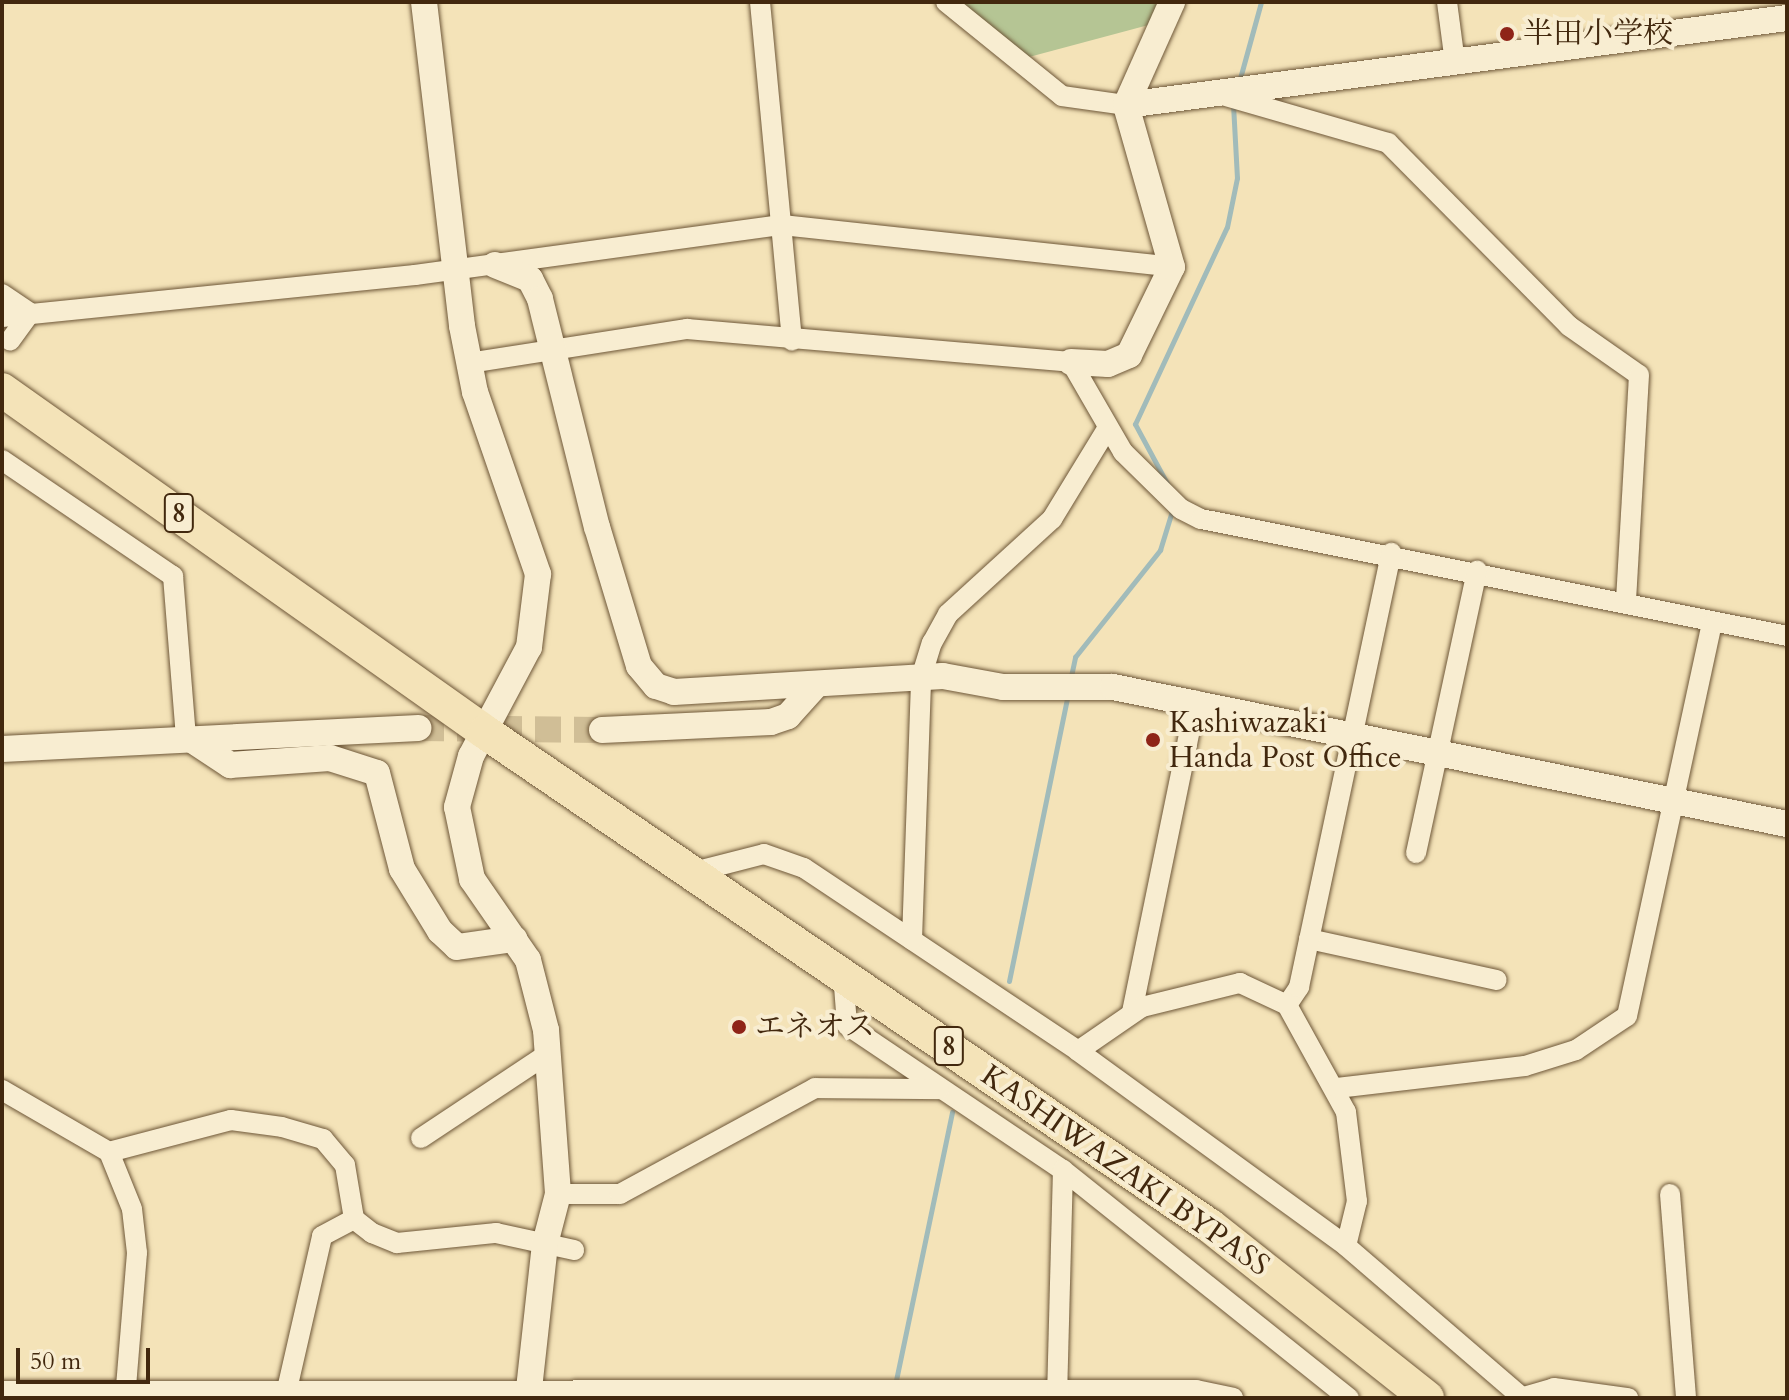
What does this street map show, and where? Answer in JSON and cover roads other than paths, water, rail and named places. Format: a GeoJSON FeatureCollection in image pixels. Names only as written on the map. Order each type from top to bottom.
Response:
{"type":"FeatureCollection","features":[{"type":"Feature","properties":{"kind":"highway","name":"KASHIWAZAKI BYPASS"},"geometry":{"type":"LineString","coordinates":[[2,390],[356,642],[1210,1226],[1427,1398]]}},
{"type":"Feature","properties":{"kind":"highway","name":"KASHIWAZAKI BYPASS"},"geometry":{"type":"LineString","coordinates":[[2,407],[356,642]]}},
{"type":"Feature","properties":{"kind":"street"},"geometry":{"type":"LineString","coordinates":[[424,2],[469,363],[529,533],[540,599],[520,671],[472,722],[462,779],[458,833],[472,879],[514,939],[537,987],[549,1053],[558,1194],[545,1244],[528,1397]]}},
{"type":"Feature","properties":{"kind":"street"},"geometry":{"type":"LineString","coordinates":[[760,2],[792,340]]}},
{"type":"Feature","properties":{"kind":"street"},"geometry":{"type":"LineString","coordinates":[[946,2],[1062,96],[1126,105],[1222,95],[1787,18]]}},
{"type":"Feature","properties":{"kind":"street"},"geometry":{"type":"LineString","coordinates":[[469,363],[687,329],[753,330],[792,340],[1071,362],[1108,364],[1129,355],[1172,267],[1126,105],[1172,2]]}},
{"type":"Feature","properties":{"kind":"street"},"geometry":{"type":"LineString","coordinates":[[1447,2],[1455,63]]}},
{"type":"Feature","properties":{"kind":"street"},"geometry":{"type":"LineString","coordinates":[[1222,95],[1388,143],[1569,326],[1639,375],[1626,603]]}},
{"type":"Feature","properties":{"kind":"street"},"geometry":{"type":"LineString","coordinates":[[2,317],[455,270],[782,225],[1172,267]]}},
{"type":"Feature","properties":{"kind":"street"},"geometry":{"type":"LineString","coordinates":[[495,265],[530,279],[557,350],[597,527],[639,666],[656,686],[674,692],[921,678],[1113,687],[1354,730],[1787,824]]}},
{"type":"Feature","properties":{"kind":"street"},"geometry":{"type":"LineString","coordinates":[[2,294],[30,313]]}},
{"type":"Feature","properties":{"kind":"street"},"geometry":{"type":"LineString","coordinates":[[10,341],[30,313]]}},
{"type":"Feature","properties":{"kind":"street"},"geometry":{"type":"LineString","coordinates":[[1071,362],[1107,429],[1181,509],[1201,519],[1391,553],[1712,624],[1787,636]]}},
{"type":"Feature","properties":{"kind":"street"},"geometry":{"type":"LineString","coordinates":[[912,940],[921,678],[948,614],[1052,519],[1107,429]]}},
{"type":"Feature","properties":{"kind":"street"},"geometry":{"type":"LineString","coordinates":[[2,460],[173,576],[186,736]]}},
{"type":"Feature","properties":{"kind":"street"},"geometry":{"type":"LineString","coordinates":[[1287,1005],[1299,987],[1391,553]]}},
{"type":"Feature","properties":{"kind":"street"},"geometry":{"type":"LineString","coordinates":[[1416,853],[1477,571]]}},
{"type":"Feature","properties":{"kind":"street"},"geometry":{"type":"LineString","coordinates":[[1337,1088],[1525,1066],[1611,1029],[1632,1006],[1712,624]]}},
{"type":"Feature","properties":{"kind":"street"},"geometry":{"type":"LineString","coordinates":[[602,730],[771,722],[788,716],[816,685]]}},
{"type":"Feature","properties":{"kind":"street"},"geometry":{"type":"LineString","coordinates":[[1132,1012],[1196,701]]}},
{"type":"Feature","properties":{"kind":"street"},"geometry":{"type":"LineString","coordinates":[[2,749],[186,736],[418,728]]}},
{"type":"Feature","properties":{"kind":"street"},"geometry":{"type":"LineString","coordinates":[[186,736],[230,765],[330,758],[377,773],[402,869],[440,931],[457,947],[514,939]]}},
{"type":"Feature","properties":{"kind":"street"},"geometry":{"type":"LineString","coordinates":[[690,873],[764,854],[804,868],[1078,1051],[1346,1246],[1522,1397],[1596,1388],[1628,1398]]}},
{"type":"Feature","properties":{"kind":"street"},"geometry":{"type":"LineString","coordinates":[[1309,939],[1497,980]]}},
{"type":"Feature","properties":{"kind":"street"},"geometry":{"type":"LineString","coordinates":[[843,973],[847,1025],[1063,1170],[1349,1398]]}},
{"type":"Feature","properties":{"kind":"street"},"geometry":{"type":"LineString","coordinates":[[1078,1051],[1132,1012],[1240,983],[1287,1005],[1318,1067],[1337,1088],[1357,1201],[1346,1246]]}},
{"type":"Feature","properties":{"kind":"street"},"geometry":{"type":"LineString","coordinates":[[421,1138],[549,1053]]}},
{"type":"Feature","properties":{"kind":"street"},"geometry":{"type":"LineString","coordinates":[[558,1194],[620,1194],[815,1088],[939,1089]]}},
{"type":"Feature","properties":{"kind":"street"},"geometry":{"type":"LineString","coordinates":[[2,1090],[109,1152],[132,1209],[137,1253],[125,1395]]}},
{"type":"Feature","properties":{"kind":"street"},"geometry":{"type":"LineString","coordinates":[[109,1152],[231,1120],[282,1127],[323,1139],[345,1165],[354,1219]]}},
{"type":"Feature","properties":{"kind":"street"},"geometry":{"type":"LineString","coordinates":[[1058,1395],[1063,1170]]}},
{"type":"Feature","properties":{"kind":"street"},"geometry":{"type":"LineString","coordinates":[[1670,1194],[1686,1398]]}},
{"type":"Feature","properties":{"kind":"street"},"geometry":{"type":"LineString","coordinates":[[354,1219],[397,1243],[496,1233],[574,1250]]}},
{"type":"Feature","properties":{"kind":"street"},"geometry":{"type":"LineString","coordinates":[[285,1396],[322,1236],[354,1219]]}},
{"type":"Feature","properties":{"kind":"street"},"geometry":{"type":"LineString","coordinates":[[2,1391],[125,1395],[528,1397],[1058,1395],[1196,1390],[1233,1398]]}},
{"type":"Feature","properties":{"kind":"waterway"},"geometry":{"type":"LineString","coordinates":[[1239,82],[1261,2]]}},
{"type":"Feature","properties":{"kind":"waterway"},"geometry":{"type":"LineString","coordinates":[[1170,489],[1135,424],[1227,227],[1237,178],[1233,103]]}},
{"type":"Feature","properties":{"kind":"waterway"},"geometry":{"type":"LineString","coordinates":[[1070,681],[1075,657],[1160,550],[1172,511]]}},
{"type":"Feature","properties":{"kind":"waterway"},"geometry":{"type":"LineString","coordinates":[[1009,981],[1068,694]]}},
{"type":"Feature","properties":{"kind":"waterway"},"geometry":{"type":"LineString","coordinates":[[895,1385],[952,1112]]}},
{"type":"Feature","properties":{"kind":"tunnel"},"geometry":{"type":"LineString","coordinates":[[418,728],[602,730]]}},
{"type":"Feature","properties":{"kind":"place","name":"半田小学校"},"geometry":{"type":"Point","coordinates":[1507,34]}},
{"type":"Feature","properties":{"kind":"place","name":"Kashiwazaki Handa Post Office"},"geometry":{"type":"Point","coordinates":[1153,740]}},
{"type":"Feature","properties":{"kind":"place","name":"エネオス"},"geometry":{"type":"Point","coordinates":[739,1027]}}]}
